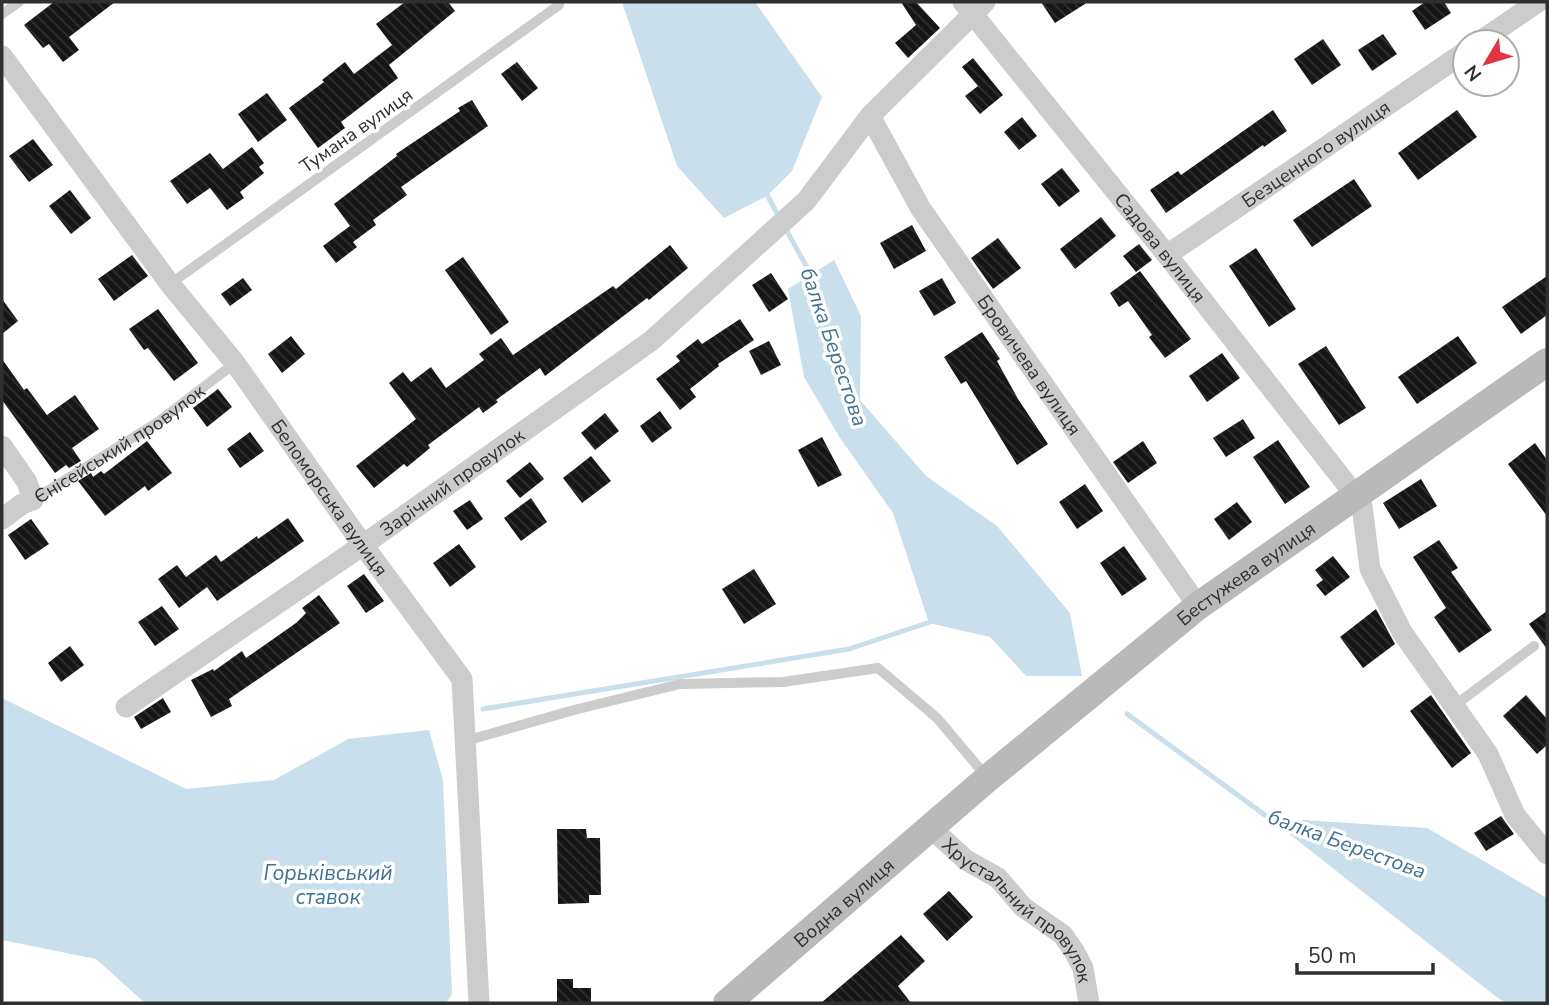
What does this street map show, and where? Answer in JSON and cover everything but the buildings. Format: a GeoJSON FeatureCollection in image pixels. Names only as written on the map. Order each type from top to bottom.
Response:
{"type":"FeatureCollection","features":[{"type":"Feature","properties":{"kind":"street"},"geometry":{"type":"LineString","coordinates":[[1500,28],[1538,2]]}},
{"type":"Feature","properties":{"kind":"street","name":"Зарічний провулок"},"geometry":{"type":"LineString","coordinates":[[126,707],[363,545],[652,341],[806,201],[870,116],[973,6]]}},
{"type":"Feature","properties":{"kind":"street","name":"Садова вулиця"},"geometry":{"type":"LineString","coordinates":[[973,6],[1355,495]]}},
{"type":"Feature","properties":{"kind":"street","name":"Беломорська вулиця"},"geometry":{"type":"LineString","coordinates":[[2,56],[170,284],[234,363],[462,679],[479,1003]]}},
{"type":"Feature","properties":{"kind":"street","name":"Безценного вулиця"},"geometry":{"type":"LineString","coordinates":[[1167,255],[1451,62]]}},
{"type":"Feature","properties":{"kind":"street","name":"Бровичева вулиця"},"geometry":{"type":"LineString","coordinates":[[870,116],[921,209],[1198,606]]}},
{"type":"Feature","properties":{"kind":"street","name":"Бестужева вулиця"},"geometry":{"type":"LineString","coordinates":[[960,803],[1198,606],[1355,495],[1544,370]]}},
{"type":"Feature","properties":{"kind":"street"},"geometry":{"type":"LineString","coordinates":[[2,446],[27,482],[33,500]]}},
{"type":"Feature","properties":{"kind":"street"},"geometry":{"type":"LineString","coordinates":[[1355,495],[1362,506],[1370,569],[1402,632],[1488,754],[1516,815],[1547,854]]}},
{"type":"Feature","properties":{"kind":"street","name":"Єнісейський провулок"},"geometry":{"type":"LineString","coordinates":[[2,519],[22,504],[33,500]]}},
{"type":"Feature","properties":{"kind":"street","name":"Водна вулиця"},"geometry":{"type":"LineString","coordinates":[[727,1003],[960,803]]}},
{"type":"Feature","properties":{"kind":"street","name":"Хрустальний провулок"},"geometry":{"type":"LineString","coordinates":[[931,828],[966,860],[998,878],[1023,907],[1063,935],[1083,968],[1090,1003]]}},
{"type":"Feature","properties":{"kind":"lane"},"geometry":{"type":"LineString","coordinates":[[2,14],[19,2]]}},
{"type":"Feature","properties":{"kind":"lane","name":"Тумана вулиця"},"geometry":{"type":"LineString","coordinates":[[170,284],[527,29],[559,5],[559,2]]}},
{"type":"Feature","properties":{"kind":"lane","name":"Єнісейський провулок"},"geometry":{"type":"LineString","coordinates":[[33,500],[158,422],[234,363]]}},
{"type":"Feature","properties":{"kind":"lane"},"geometry":{"type":"LineString","coordinates":[[1454,706],[1534,646]]}},
{"type":"Feature","properties":{"kind":"lane"},"geometry":{"type":"LineString","coordinates":[[464,741],[680,684],[783,682],[878,668],[937,718],[988,778]]}},
{"type":"Feature","properties":{"kind":"water"},"geometry":{"type":"Polygon","coordinates":[[[622,2],[755,2],[822,97],[792,171],[767,196],[724,218],[677,166],[622,2]]]}},
{"type":"Feature","properties":{"kind":"water"},"geometry":{"type":"Polygon","coordinates":[[[834,260],[861,316],[860,400],[926,476],[997,526],[1070,613],[1082,676],[1026,676],[990,637],[929,623],[893,513],[840,438],[804,377],[788,289],[834,260]]]}},
{"type":"Feature","properties":{"kind":"water","name":"Горьківський ставок"},"geometry":{"type":"Polygon","coordinates":[[[2,698],[186,789],[274,780],[348,739],[429,730],[443,780],[452,994],[446,1003],[145,1003],[96,959],[2,940],[2,698]]]}},
{"type":"Feature","properties":{"kind":"water"},"geometry":{"type":"Polygon","coordinates":[[[1269,818],[1427,828],[1547,898],[1547,1003],[1509,1003],[1499,999],[1269,818]]]}},
{"type":"Feature","properties":{"kind":"waterway","name":"балка Берестова"},"geometry":{"type":"LineString","coordinates":[[764,189],[779,217]]}},
{"type":"Feature","properties":{"kind":"waterway","name":"балка Берестова"},"geometry":{"type":"LineString","coordinates":[[784,226],[813,278]]}},
{"type":"Feature","properties":{"kind":"waterway"},"geometry":{"type":"LineString","coordinates":[[483,709],[849,649],[936,620]]}},
{"type":"Feature","properties":{"kind":"waterway","name":"балка Берестова"},"geometry":{"type":"LineString","coordinates":[[1127,714],[1275,820]]}}]}
